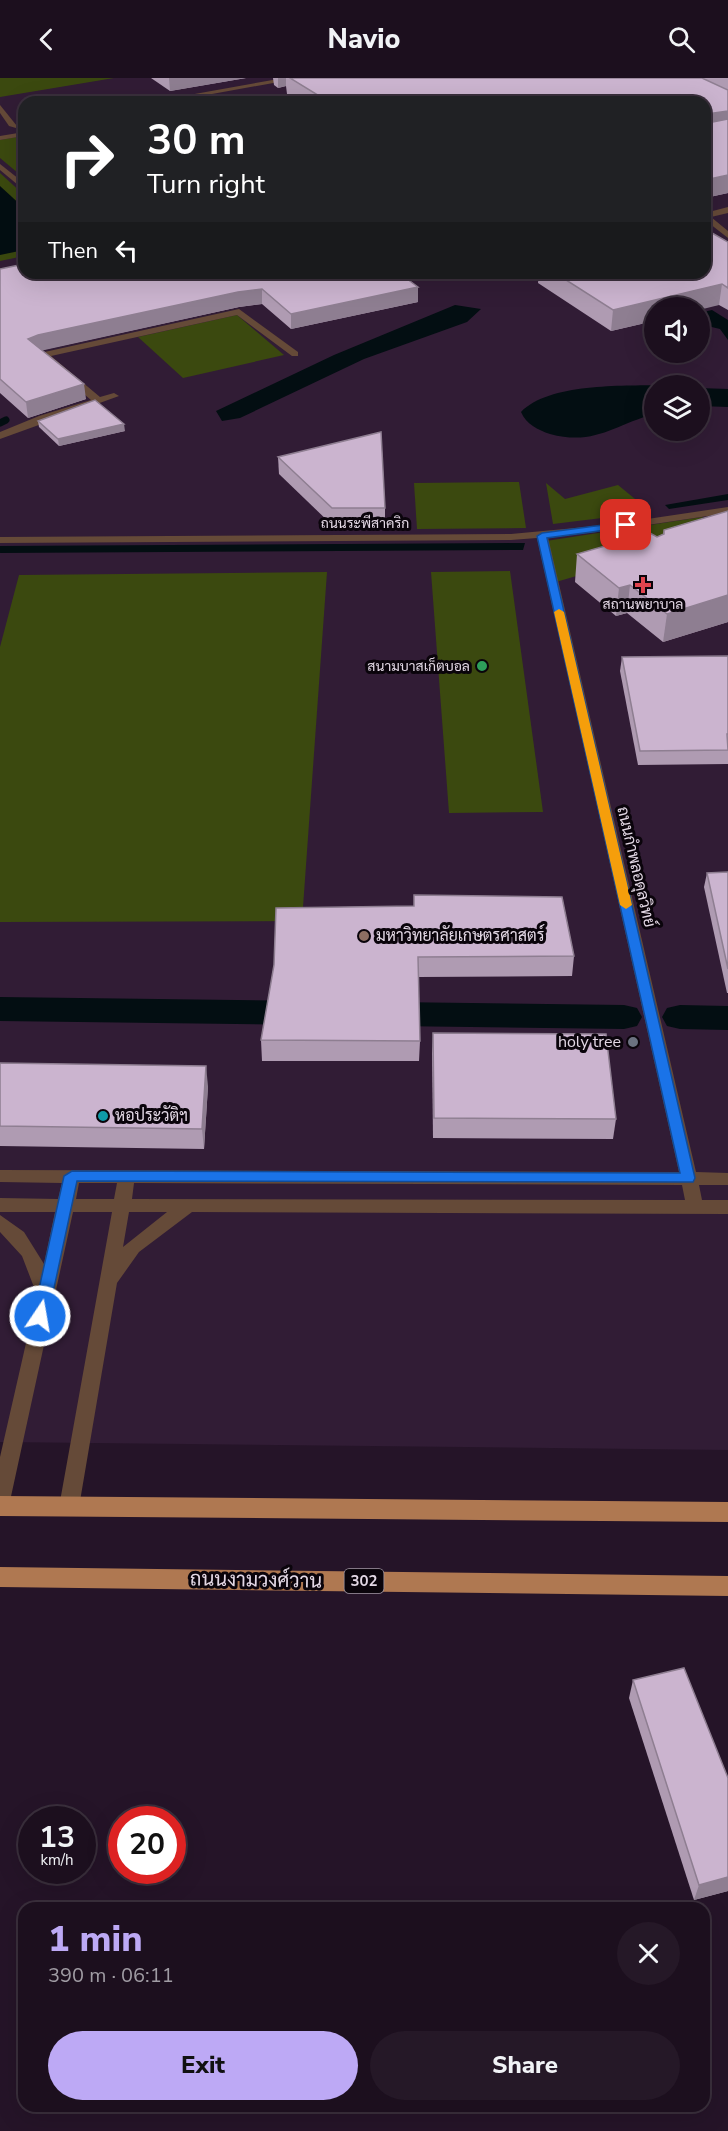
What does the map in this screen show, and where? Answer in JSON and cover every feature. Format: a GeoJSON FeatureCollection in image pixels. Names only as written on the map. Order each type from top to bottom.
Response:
{"type":"FeatureCollection","features":[{"type":"Feature","properties":{"kind":"main road"},"geometry":{"type":"LineString","coordinates":[[0,1503],[69,1507],[728,1512]]}},
{"type":"Feature","properties":{"kind":"main road","name":"ถนนงามวงศ์วาน"},"geometry":{"type":"LineString","coordinates":[[0,1577],[728,1586]]}},
{"type":"Feature","properties":{"kind":"lane"},"geometry":{"type":"LineString","coordinates":[[190,96],[297,78]]}},
{"type":"Feature","properties":{"kind":"lane"},"geometry":{"type":"LineString","coordinates":[[0,107],[13,126]]}},
{"type":"Feature","properties":{"kind":"lane"},"geometry":{"type":"LineString","coordinates":[[0,128],[18,125]]}},
{"type":"Feature","properties":{"kind":"lane"},"geometry":{"type":"LineString","coordinates":[[0,138],[18,136]]}},
{"type":"Feature","properties":{"kind":"lane"},"geometry":{"type":"LineString","coordinates":[[0,166],[18,182]]}},
{"type":"Feature","properties":{"kind":"lane"},"geometry":{"type":"LineString","coordinates":[[711,214],[728,210]]}},
{"type":"Feature","properties":{"kind":"lane"},"geometry":{"type":"LineString","coordinates":[[711,221],[728,234]]}},
{"type":"Feature","properties":{"kind":"lane"},"geometry":{"type":"LineString","coordinates":[[98,401],[43,355],[239,312],[295,354]]}},
{"type":"Feature","properties":{"kind":"lane"},"geometry":{"type":"LineString","coordinates":[[0,436],[43,418],[114,396]]}},
{"type":"Feature","properties":{"kind":"lane","name":"ถนนระพีสาคริก"},"geometry":{"type":"LineString","coordinates":[[0,540],[542,536],[728,510]]}},
{"type":"Feature","properties":{"kind":"lane"},"geometry":{"type":"LineString","coordinates":[[607,528],[625,540]]}},
{"type":"Feature","properties":{"kind":"lane","name":"ถนนกำพลอดุลวิทย์"},"geometry":{"type":"LineString","coordinates":[[542,536],[695,1206]]}},
{"type":"Feature","properties":{"kind":"lane"},"geometry":{"type":"LineString","coordinates":[[0,1176],[728,1179]]}},
{"type":"Feature","properties":{"kind":"lane"},"geometry":{"type":"LineString","coordinates":[[0,1503],[72,1176]]}},
{"type":"Feature","properties":{"kind":"lane"},"geometry":{"type":"LineString","coordinates":[[69,1507],[127,1176]]}},
{"type":"Feature","properties":{"kind":"lane"},"geometry":{"type":"LineString","coordinates":[[0,1205],[728,1207]]}},
{"type":"Feature","properties":{"kind":"lane"},"geometry":{"type":"LineString","coordinates":[[108,1282],[133,1247],[189,1205]]}},
{"type":"Feature","properties":{"kind":"lane"},"geometry":{"type":"LineString","coordinates":[[0,1221],[24,1240],[37,1267],[45,1295]]}},
{"type":"Feature","properties":{"kind":"shaded area","name":"มหาวิทยาลัยเกษตรศาสตร์"},"geometry":{"type":"Polygon","coordinates":[[[0,78],[728,78],[728,1450],[0,1442],[0,78]]]}},
{"type":"Feature","properties":{"kind":"shaded area"},"geometry":{"type":"Polygon","coordinates":[[[0,186],[18,202],[18,251],[0,255],[0,186]]]}},
{"type":"Feature","properties":{"kind":"shaded area"},"geometry":{"type":"Polygon","coordinates":[[[455,305],[481,309],[467,322],[364,359],[240,418],[222,421],[216,411],[334,355],[455,305]]]}},
{"type":"Feature","properties":{"kind":"shaded area"},"geometry":{"type":"Polygon","coordinates":[[[710,310],[728,320],[728,340],[720,329],[710,327],[710,310]]]}},
{"type":"Feature","properties":{"kind":"shaded area"},"geometry":{"type":"Polygon","coordinates":[[[644,385],[644,418],[592,436],[566,437],[541,431],[526,420],[521,412],[533,403],[549,396],[567,391],[607,386],[644,385]]]}},
{"type":"Feature","properties":{"kind":"shaded area"},"geometry":{"type":"Polygon","coordinates":[[[710,388],[728,389],[728,407],[710,406],[710,388]]]}},
{"type":"Feature","properties":{"kind":"shaded area"},"geometry":{"type":"Polygon","coordinates":[[[728,494],[728,500],[669,509],[665,505],[728,494]]]}},
{"type":"Feature","properties":{"kind":"shaded area"},"geometry":{"type":"Polygon","coordinates":[[[525,543],[523,550],[0,553],[0,546],[525,543]]]}},
{"type":"Feature","properties":{"kind":"green space"},"geometry":{"type":"Polygon","coordinates":[[[0,78],[114,78],[0,97],[0,78]]]}},
{"type":"Feature","properties":{"kind":"green space"},"geometry":{"type":"Polygon","coordinates":[[[18,137],[18,173],[0,158],[0,140],[18,137]]]}},
{"type":"Feature","properties":{"kind":"green space"},"geometry":{"type":"Polygon","coordinates":[[[0,173],[18,190],[18,257],[0,261],[0,173]]]}},
{"type":"Feature","properties":{"kind":"green space"},"geometry":{"type":"Polygon","coordinates":[[[237,315],[284,355],[183,378],[138,337],[237,315]]]}},
{"type":"Feature","properties":{"kind":"green space"},"geometry":{"type":"Polygon","coordinates":[[[519,482],[526,528],[417,529],[414,483],[519,482]]]}},
{"type":"Feature","properties":{"kind":"green space"},"geometry":{"type":"Polygon","coordinates":[[[546,483],[565,499],[618,485],[651,512],[553,524],[546,483]]]}},
{"type":"Feature","properties":{"kind":"green space"},"geometry":{"type":"Polygon","coordinates":[[[702,517],[723,533],[556,582],[546,541],[702,517]]]}},
{"type":"Feature","properties":{"kind":"green space"},"geometry":{"type":"Polygon","coordinates":[[[510,571],[543,812],[449,813],[431,572],[510,571]]]}},
{"type":"Feature","properties":{"kind":"green space"},"geometry":{"type":"Polygon","coordinates":[[[327,572],[302,921],[0,922],[0,647],[19,575],[327,572]]]}},
{"type":"Feature","properties":{"kind":"building"},"geometry":{"type":"Polygon","coordinates":[[[290,78],[702,78],[728,90],[728,111],[711,113],[711,96],[319,96],[290,78]]]}},
{"type":"Feature","properties":{"kind":"building"},"geometry":{"type":"Polygon","coordinates":[[[728,119],[728,175],[711,179],[711,122],[728,119]]]}},
{"type":"Feature","properties":{"kind":"building"},"geometry":{"type":"Polygon","coordinates":[[[711,232],[728,242],[728,288],[722,284],[668,297],[644,297],[644,303],[613,310],[564,279],[711,279],[711,232]]]}},
{"type":"Feature","properties":{"kind":"building"},"geometry":{"type":"Polygon","coordinates":[[[18,265],[18,279],[407,279],[418,287],[291,314],[262,289],[238,292],[38,335],[28,339],[84,384],[26,402],[0,379],[0,269],[18,265]]]}},
{"type":"Feature","properties":{"kind":"building"},"geometry":{"type":"Polygon","coordinates":[[[95,400],[124,424],[58,439],[38,421],[95,400]]]}},
{"type":"Feature","properties":{"kind":"building"},"geometry":{"type":"Polygon","coordinates":[[[381,432],[385,508],[332,508],[278,457],[381,432]]]}},
{"type":"Feature","properties":{"kind":"building"},"geometry":{"type":"Polygon","coordinates":[[[728,511],[728,595],[667,614],[630,585],[619,588],[577,554],[650,533],[657,537],[664,534],[664,530],[728,511]]]}},
{"type":"Feature","properties":{"kind":"building"},"geometry":{"type":"Polygon","coordinates":[[[728,656],[728,750],[640,751],[622,657],[728,656]]]}},
{"type":"Feature","properties":{"kind":"building"},"geometry":{"type":"Polygon","coordinates":[[[728,872],[728,969],[707,873],[728,872]]]}},
{"type":"Feature","properties":{"kind":"building"},"geometry":{"type":"Polygon","coordinates":[[[414,895],[562,897],[574,956],[418,957],[420,1041],[261,1040],[274,965],[276,908],[414,906],[414,895]]]}},
{"type":"Feature","properties":{"kind":"building"},"geometry":{"type":"Polygon","coordinates":[[[433,1033],[606,1034],[616,1119],[434,1118],[433,1033]]]}},
{"type":"Feature","properties":{"kind":"building","name":"หอประวัติฯ"},"geometry":{"type":"Polygon","coordinates":[[[0,1063],[206,1066],[202,1129],[0,1126],[0,1063]]]}},
{"type":"Feature","properties":{"kind":"building"},"geometry":{"type":"Polygon","coordinates":[[[684,1668],[728,1778],[728,1877],[699,1885],[633,1680],[684,1668]]]}},
{"type":"Feature","properties":{"kind":"waterway"},"geometry":{"type":"LineString","coordinates":[[0,423],[6,420]]}},
{"type":"Feature","properties":{"kind":"waterway"},"geometry":{"type":"LineString","coordinates":[[0,1009],[624,1017]]}},
{"type":"Feature","properties":{"kind":"waterway"},"geometry":{"type":"LineString","coordinates":[[680,1017],[728,1018]]}},
{"type":"Feature","properties":{"kind":"slow traffic"},"geometry":{"type":"LineString","coordinates":[[559,612],[626,905]]}},
{"type":"Feature","properties":{"kind":"place","name":"สถานพยาบาล"},"geometry":{"type":"Point","coordinates":[643,585]}},
{"type":"Feature","properties":{"kind":"place","name":"สนามบาสเก็ตบอล"},"geometry":{"type":"Point","coordinates":[482,666]}},
{"type":"Feature","properties":{"kind":"place","name":"มหาวิทยาลัยเกษตรศาสตร์"},"geometry":{"type":"Point","coordinates":[364,936]}},
{"type":"Feature","properties":{"kind":"place","name":"holy tree"},"geometry":{"type":"Point","coordinates":[633,1042]}},
{"type":"Feature","properties":{"kind":"place","name":"หอประวัติฯ"},"geometry":{"type":"Point","coordinates":[103,1116]}},
{"type":"Feature","properties":{"kind":"route"},"geometry":{"type":"LineString","coordinates":[[40,1316],[72,1176],[688,1178],[542,536],[626,525]]}}]}
